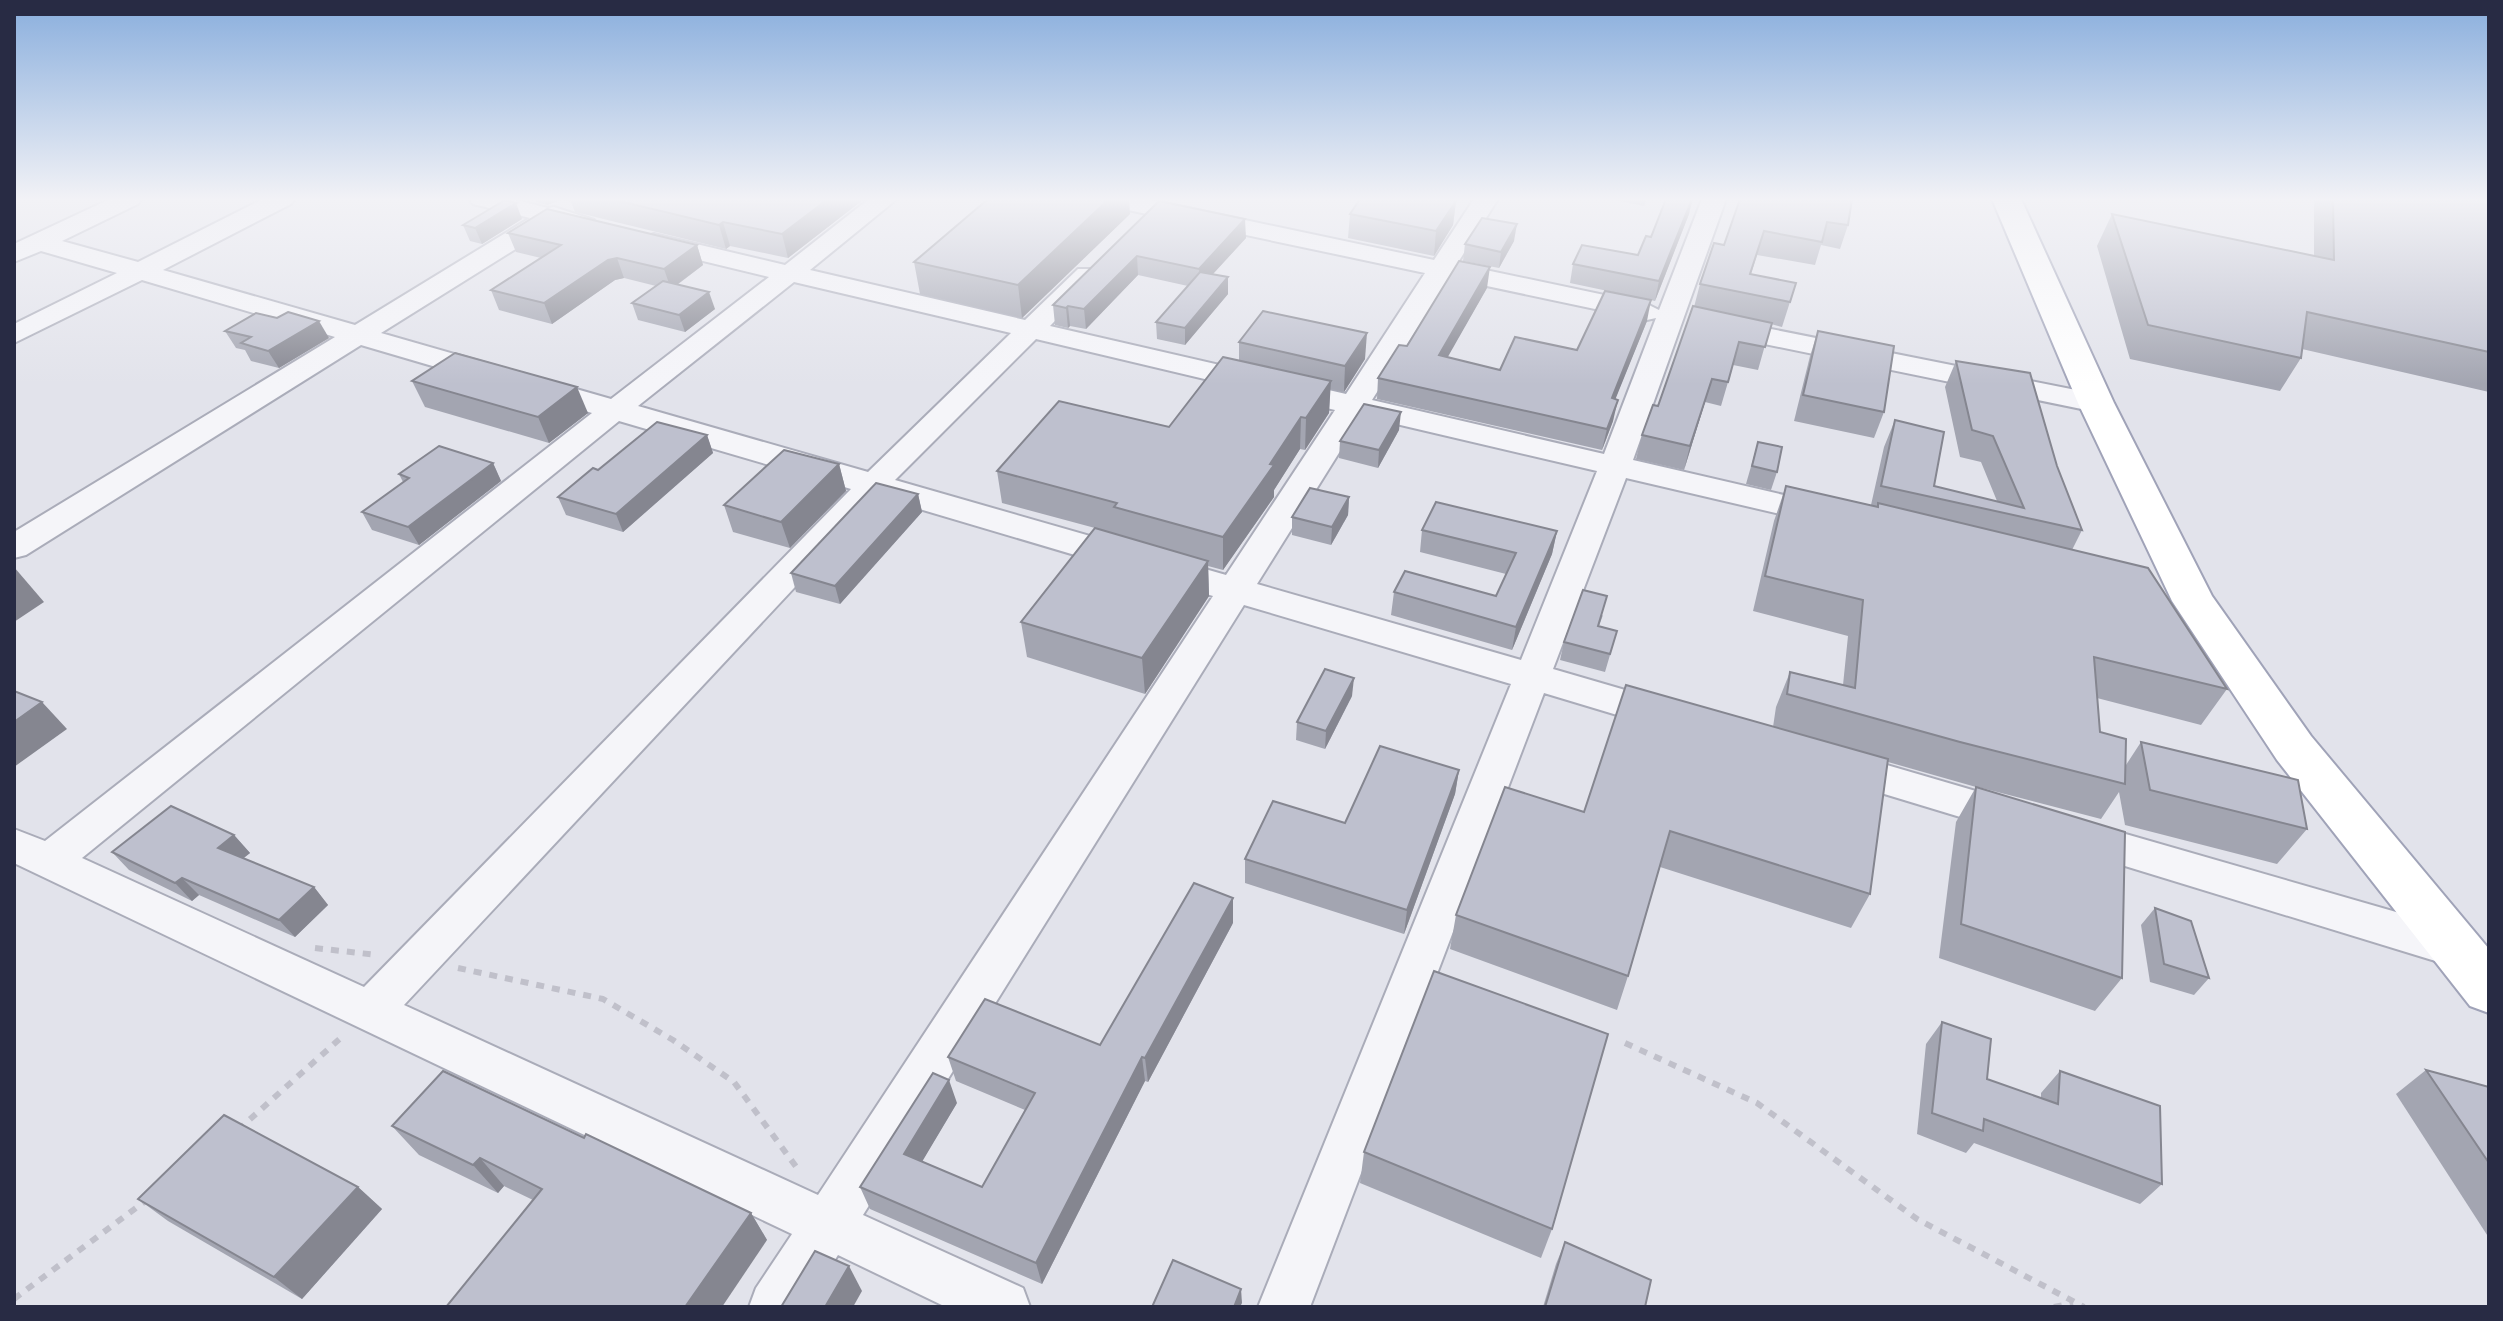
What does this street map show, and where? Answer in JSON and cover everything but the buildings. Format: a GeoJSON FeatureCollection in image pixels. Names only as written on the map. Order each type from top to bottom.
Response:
{"type":"FeatureCollection","features":[{"type":"Feature","properties":{"kind":"main road"},"geometry":{"type":"LineString","coordinates":[[2033,261],[2178,597],[2294,748],[2489,989]]}},
{"type":"Feature","properties":{"kind":"street"},"geometry":{"type":"LineString","coordinates":[[105,261],[1698,725]]}},
{"type":"Feature","properties":{"kind":"street"},"geometry":{"type":"LineString","coordinates":[[14,335],[162,261]]}},
{"type":"Feature","properties":{"kind":"street"},"geometry":{"type":"LineString","coordinates":[[14,547],[478,261]]}},
{"type":"Feature","properties":{"kind":"street"},"geometry":{"type":"LineString","coordinates":[[729,261],[1859,523]]}},
{"type":"Feature","properties":{"kind":"street"},"geometry":{"type":"LineString","coordinates":[[806,261],[616,409],[31,853],[1004,1307]]}},
{"type":"Feature","properties":{"kind":"street"},"geometry":{"type":"LineString","coordinates":[[371,1010],[875,483],[1101,261]]}},
{"type":"Feature","properties":{"kind":"street"},"geometry":{"type":"LineString","coordinates":[[1373,261],[1441,269],[2096,403]]}},
{"type":"Feature","properties":{"kind":"street"},"geometry":{"type":"LineString","coordinates":[[775,1307],[1446,261]]}},
{"type":"Feature","properties":{"kind":"street"},"geometry":{"type":"LineString","coordinates":[[1284,1307],[1615,466],[1691,261]]}},
{"type":"Feature","properties":{"kind":"street"},"geometry":{"type":"LineString","coordinates":[[1804,756],[2455,948]]}},
{"type":"Feature","properties":{"kind":"path"},"geometry":{"type":"LineString","coordinates":[[313,947],[418,961],[603,999],[673,1040],[734,1082],[789,1154],[828,1225]]}},
{"type":"Feature","properties":{"kind":"path"},"geometry":{"type":"LineString","coordinates":[[235,1133],[371,1010]]}},
{"type":"Feature","properties":{"kind":"path"},"geometry":{"type":"LineString","coordinates":[[1625,1043],[1757,1103],[1917,1219],[2084,1307]]}},
{"type":"Feature","properties":{"kind":"path"},"geometry":{"type":"LineString","coordinates":[[14,1299],[160,1190]]}},
{"type":"Feature","properties":{"kind":"path"},"geometry":{"type":"LineString","coordinates":[[2054,1307],[2074,1303]]}}]}
